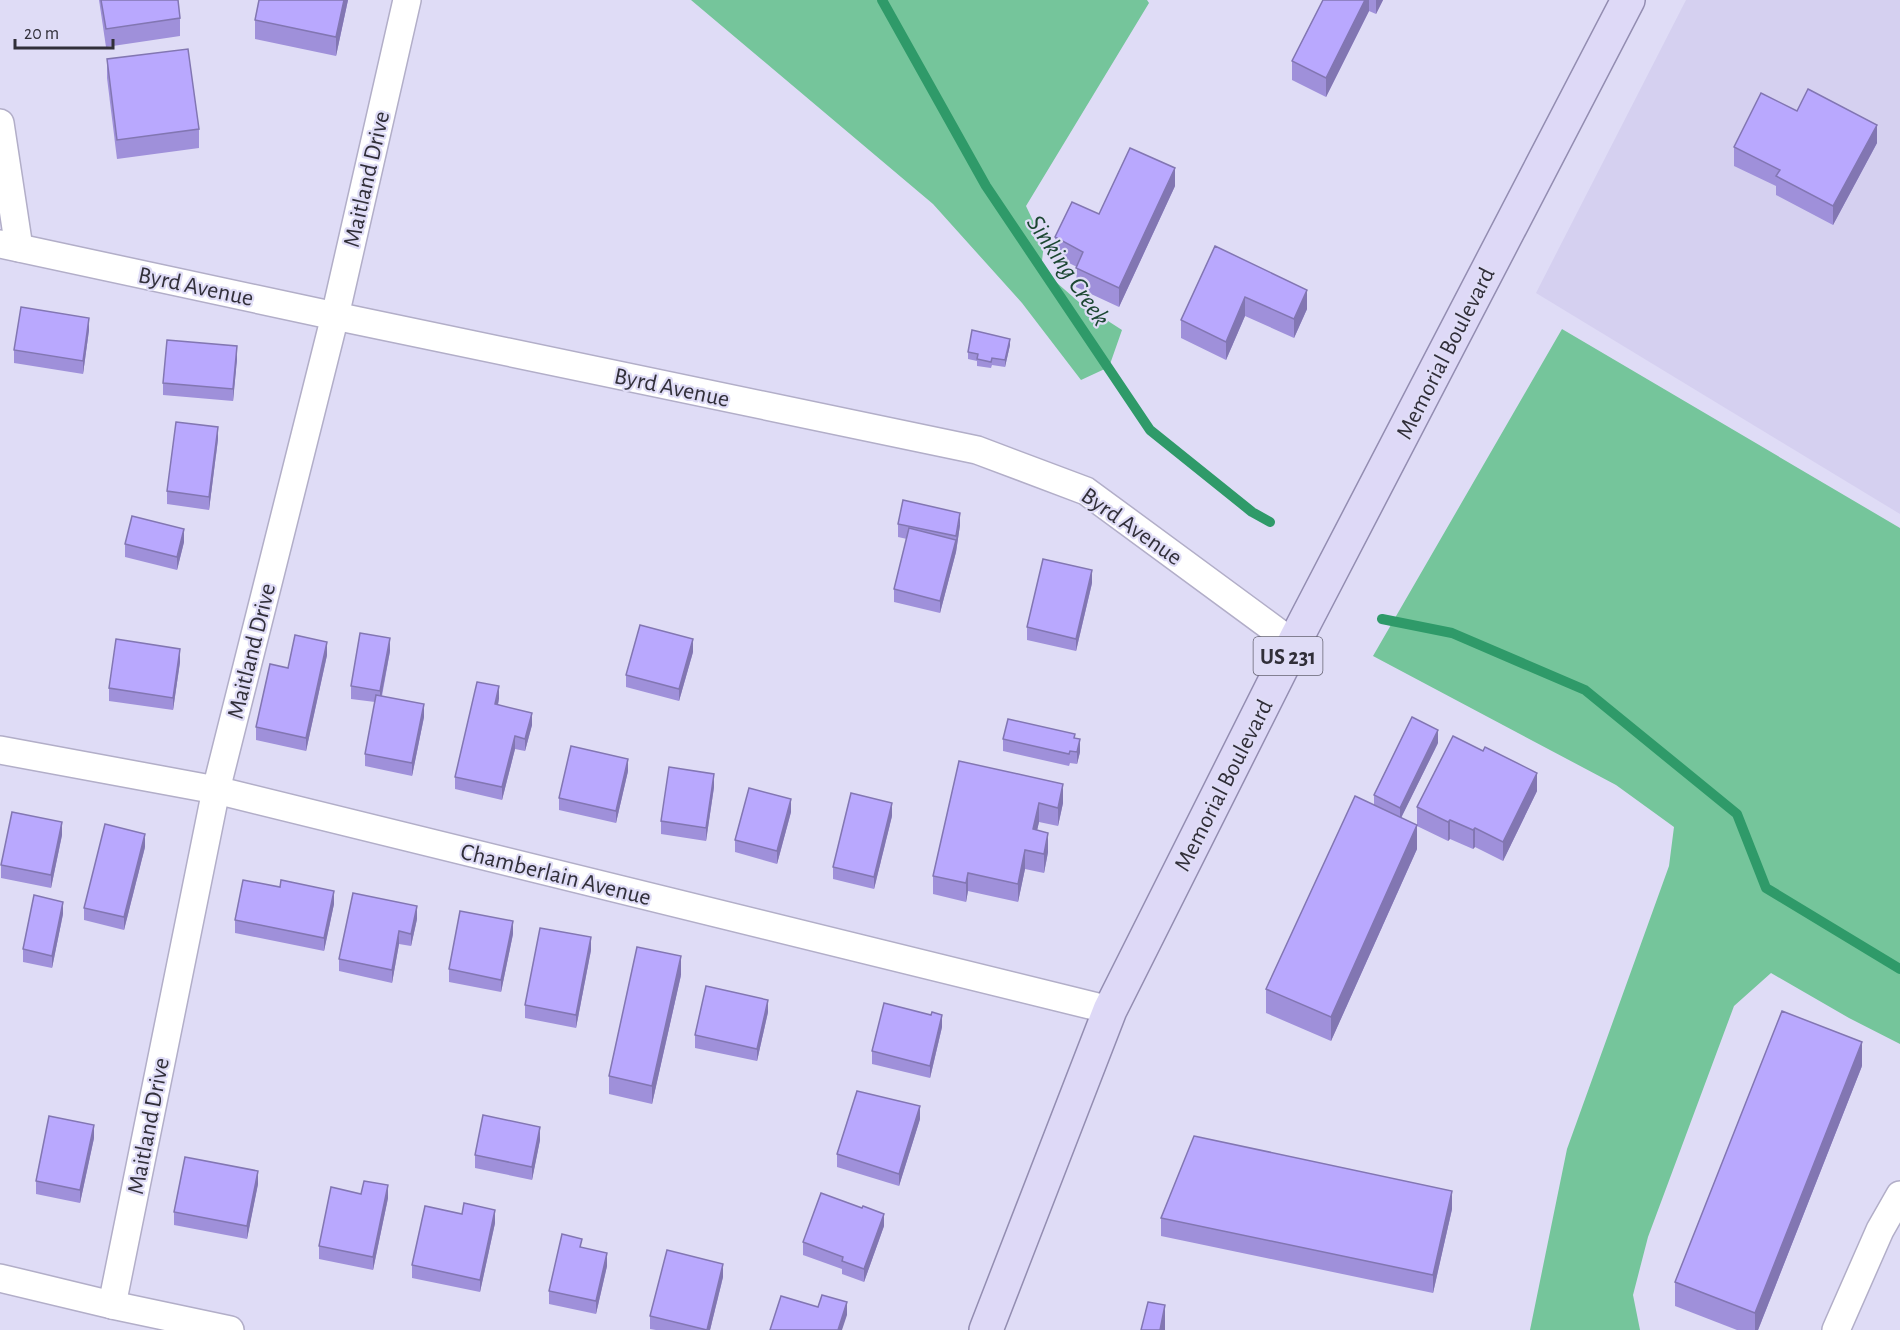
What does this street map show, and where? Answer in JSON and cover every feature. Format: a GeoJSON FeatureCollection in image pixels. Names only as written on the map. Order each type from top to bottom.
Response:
{"type":"FeatureCollection","features":[{"type":"Feature","properties":{"kind":"main road","name":"Memorial Boulevard"},"geometry":{"type":"LineString","coordinates":[[986,1330],[1110,1010],[1294,644],[1628,0]]}},
{"type":"Feature","properties":{"kind":"street","name":"Maitland Drive"},"geometry":{"type":"LineString","coordinates":[[112,1305],[216,790],[334,316],[407,0]]}},
{"type":"Feature","properties":{"kind":"street"},"geometry":{"type":"LineString","coordinates":[[0,123],[9,246]]}},
{"type":"Feature","properties":{"kind":"street","name":"Byrd Avenue"},"geometry":{"type":"LineString","coordinates":[[9,246],[977,450],[1086,490],[1294,644]]}},
{"type":"Feature","properties":{"kind":"street","name":"Chamberlain Avenue"},"geometry":{"type":"LineString","coordinates":[[0,750],[216,790],[1110,1010]]}},
{"type":"Feature","properties":{"kind":"street"},"geometry":{"type":"LineString","coordinates":[[1836,1330],[1880,1230],[1900,1196]]}},
{"type":"Feature","properties":{"kind":"street"},"geometry":{"type":"LineString","coordinates":[[0,1278],[230,1330]]}},
{"type":"Feature","properties":{"kind":"shaded area"},"geometry":{"type":"Polygon","coordinates":[[[1686,0],[1900,0],[1900,514],[1536,293],[1686,0]]]}},
{"type":"Feature","properties":{"kind":"green space"},"geometry":{"type":"Polygon","coordinates":[[[691,0],[1147,0],[1149,3],[1026,206],[1044,244],[1041,269],[1080,303],[1122,330],[1109,367],[1081,380],[1022,303],[933,204],[691,0]]]}},
{"type":"Feature","properties":{"kind":"green space"},"geometry":{"type":"Polygon","coordinates":[[[1562,329],[1900,528],[1900,1044],[1849,1018],[1771,973],[1734,1006],[1648,1237],[1633,1295],[1640,1330],[1530,1330],[1567,1149],[1669,866],[1674,827],[1616,785],[1373,656],[1562,329]]]}},
{"type":"Feature","properties":{"kind":"building"},"geometry":{"type":"Polygon","coordinates":[[[101,0],[178,0],[180,18],[106,29],[101,0]]]}},
{"type":"Feature","properties":{"kind":"building"},"geometry":{"type":"Polygon","coordinates":[[[259,0],[344,0],[336,37],[255,20],[259,0]]]}},
{"type":"Feature","properties":{"kind":"building"},"geometry":{"type":"Polygon","coordinates":[[[1323,0],[1365,0],[1326,78],[1292,61],[1323,0]]]}},
{"type":"Feature","properties":{"kind":"building"},"geometry":{"type":"Polygon","coordinates":[[[188,49],[199,129],[117,140],[107,59],[188,49]]]}},
{"type":"Feature","properties":{"kind":"building"},"geometry":{"type":"Polygon","coordinates":[[[1808,89],[1877,125],[1833,206],[1776,176],[1780,170],[1734,147],[1761,93],[1797,111],[1808,89]]]}},
{"type":"Feature","properties":{"kind":"building"},"geometry":{"type":"Polygon","coordinates":[[[1130,148],[1175,168],[1119,288],[1076,268],[1083,252],[1055,237],[1072,202],[1099,214],[1130,148]]]}},
{"type":"Feature","properties":{"kind":"building"},"geometry":{"type":"Polygon","coordinates":[[[1215,246],[1307,290],[1294,319],[1245,297],[1226,342],[1181,320],[1215,246]]]}},
{"type":"Feature","properties":{"kind":"building"},"geometry":{"type":"Polygon","coordinates":[[[21,307],[89,318],[83,361],[14,350],[21,307]]]}},
{"type":"Feature","properties":{"kind":"building"},"geometry":{"type":"Polygon","coordinates":[[[972,330],[1010,339],[1005,360],[992,358],[991,362],[977,359],[978,354],[968,352],[972,330]]]}},
{"type":"Feature","properties":{"kind":"building"},"geometry":{"type":"Polygon","coordinates":[[[167,340],[237,346],[233,389],[163,383],[167,340]]]}},
{"type":"Feature","properties":{"kind":"building"},"geometry":{"type":"Polygon","coordinates":[[[176,422],[218,427],[209,497],[167,491],[176,422]]]}},
{"type":"Feature","properties":{"kind":"building"},"geometry":{"type":"Polygon","coordinates":[[[903,500],[960,513],[956,536],[898,524],[903,500]]]}},
{"type":"Feature","properties":{"kind":"building"},"geometry":{"type":"Polygon","coordinates":[[[132,516],[184,529],[177,557],[125,544],[132,516]]]}},
{"type":"Feature","properties":{"kind":"building"},"geometry":{"type":"Polygon","coordinates":[[[909,528],[956,540],[940,601],[894,589],[909,528]]]}},
{"type":"Feature","properties":{"kind":"building"},"geometry":{"type":"Polygon","coordinates":[[[1043,559],[1092,570],[1076,639],[1027,627],[1043,559]]]}},
{"type":"Feature","properties":{"kind":"building"},"geometry":{"type":"Polygon","coordinates":[[[640,625],[693,639],[679,689],[626,675],[640,625]]]}},
{"type":"Feature","properties":{"kind":"building"},"geometry":{"type":"Polygon","coordinates":[[[360,633],[390,638],[380,691],[351,686],[360,633]]]}},
{"type":"Feature","properties":{"kind":"building"},"geometry":{"type":"Polygon","coordinates":[[[295,635],[327,642],[306,738],[256,727],[270,664],[288,668],[295,635]]]}},
{"type":"Feature","properties":{"kind":"building"},"geometry":{"type":"Polygon","coordinates":[[[116,639],[180,649],[173,698],[109,688],[116,639]]]}},
{"type":"Feature","properties":{"kind":"building"},"geometry":{"type":"Polygon","coordinates":[[[477,682],[499,686],[495,704],[532,713],[525,739],[515,736],[502,787],[455,777],[477,682]]]}},
{"type":"Feature","properties":{"kind":"building"},"geometry":{"type":"Polygon","coordinates":[[[376,695],[424,704],[412,763],[365,754],[376,695]]]}},
{"type":"Feature","properties":{"kind":"building"},"geometry":{"type":"Polygon","coordinates":[[[1412,717],[1438,730],[1400,808],[1374,795],[1412,717]]]}},
{"type":"Feature","properties":{"kind":"building"},"geometry":{"type":"Polygon","coordinates":[[[1008,719],[1075,734],[1074,738],[1080,739],[1077,752],[1070,751],[1069,754],[1003,739],[1008,719]]]}},
{"type":"Feature","properties":{"kind":"building"},"geometry":{"type":"Polygon","coordinates":[[[1453,736],[1483,751],[1485,747],[1537,773],[1503,842],[1475,828],[1473,830],[1450,820],[1448,822],[1417,807],[1453,736]]]}},
{"type":"Feature","properties":{"kind":"building"},"geometry":{"type":"Polygon","coordinates":[[[571,746],[628,759],[616,811],[559,798],[571,746]]]}},
{"type":"Feature","properties":{"kind":"building"},"geometry":{"type":"Polygon","coordinates":[[[959,761],[1063,784],[1058,808],[1039,803],[1033,829],[1048,833],[1044,854],[1025,850],[1018,884],[968,873],[966,883],[933,876],[959,761]]]}},
{"type":"Feature","properties":{"kind":"building"},"geometry":{"type":"Polygon","coordinates":[[[669,767],[714,774],[706,828],[661,821],[669,767]]]}},
{"type":"Feature","properties":{"kind":"building"},"geometry":{"type":"Polygon","coordinates":[[[749,788],[791,799],[777,851],[735,840],[749,788]]]}},
{"type":"Feature","properties":{"kind":"building"},"geometry":{"type":"Polygon","coordinates":[[[851,793],[892,803],[874,877],[833,867],[851,793]]]}},
{"type":"Feature","properties":{"kind":"building"},"geometry":{"type":"Polygon","coordinates":[[[1355,796],[1417,825],[1331,1017],[1266,989],[1355,796]]]}},
{"type":"Feature","properties":{"kind":"building"},"geometry":{"type":"Polygon","coordinates":[[[12,812],[62,822],[51,875],[1,865],[12,812]]]}},
{"type":"Feature","properties":{"kind":"building"},"geometry":{"type":"Polygon","coordinates":[[[105,824],[145,834],[124,917],[84,908],[105,824]]]}},
{"type":"Feature","properties":{"kind":"building"},"geometry":{"type":"Polygon","coordinates":[[[243,880],[280,887],[281,880],[334,891],[324,938],[235,920],[243,880]]]}},
{"type":"Feature","properties":{"kind":"building"},"geometry":{"type":"Polygon","coordinates":[[[353,893],[417,906],[411,934],[399,931],[392,970],[339,959],[353,893]]]}},
{"type":"Feature","properties":{"kind":"building"},"geometry":{"type":"Polygon","coordinates":[[[34,895],[63,902],[52,956],[23,949],[34,895]]]}},
{"type":"Feature","properties":{"kind":"building"},"geometry":{"type":"Polygon","coordinates":[[[460,911],[513,921],[501,980],[449,969],[460,911]]]}},
{"type":"Feature","properties":{"kind":"building"},"geometry":{"type":"Polygon","coordinates":[[[540,928],[591,937],[576,1015],[525,1005],[540,928]]]}},
{"type":"Feature","properties":{"kind":"building"},"geometry":{"type":"Polygon","coordinates":[[[637,947],[681,956],[652,1086],[609,1076],[637,947]]]}},
{"type":"Feature","properties":{"kind":"building"},"geometry":{"type":"Polygon","coordinates":[[[706,986],[768,1000],[757,1049],[695,1035],[706,986]]]}},
{"type":"Feature","properties":{"kind":"building"},"geometry":{"type":"Polygon","coordinates":[[[884,1003],[931,1015],[932,1012],[942,1015],[930,1066],[872,1051],[884,1003]]]}},
{"type":"Feature","properties":{"kind":"building"},"geometry":{"type":"Polygon","coordinates":[[[1782,1011],[1862,1042],[1755,1313],[1675,1282],[1782,1011]]]}},
{"type":"Feature","properties":{"kind":"building"},"geometry":{"type":"Polygon","coordinates":[[[857,1091],[920,1106],[899,1174],[837,1154],[857,1091]]]}},
{"type":"Feature","properties":{"kind":"building"},"geometry":{"type":"Polygon","coordinates":[[[483,1115],[540,1127],[532,1167],[475,1155],[483,1115]]]}},
{"type":"Feature","properties":{"kind":"building"},"geometry":{"type":"Polygon","coordinates":[[[49,1116],[94,1125],[80,1190],[36,1181],[49,1116]]]}},
{"type":"Feature","properties":{"kind":"building"},"geometry":{"type":"Polygon","coordinates":[[[1194,1136],[1452,1191],[1433,1275],[1161,1218],[1194,1136]]]}},
{"type":"Feature","properties":{"kind":"building"},"geometry":{"type":"Polygon","coordinates":[[[185,1157],[258,1171],[247,1226],[174,1212],[185,1157]]]}},
{"type":"Feature","properties":{"kind":"building"},"geometry":{"type":"Polygon","coordinates":[[[364,1181],[388,1185],[373,1257],[319,1246],[331,1187],[361,1194],[364,1181]]]}},
{"type":"Feature","properties":{"kind":"building"},"geometry":{"type":"Polygon","coordinates":[[[821,1193],[884,1214],[864,1269],[842,1261],[843,1257],[803,1242],[821,1193]]]}},
{"type":"Feature","properties":{"kind":"building"},"geometry":{"type":"Polygon","coordinates":[[[464,1203],[495,1210],[480,1280],[412,1265],[425,1206],[462,1214],[464,1203]]]}},
{"type":"Feature","properties":{"kind":"building"},"geometry":{"type":"Polygon","coordinates":[[[562,1234],[582,1239],[580,1247],[607,1253],[596,1301],[549,1291],[562,1234]]]}},
{"type":"Feature","properties":{"kind":"building"},"geometry":{"type":"Polygon","coordinates":[[[667,1250],[723,1264],[707,1330],[650,1316],[667,1250]]]}},
{"type":"Feature","properties":{"kind":"building"},"geometry":{"type":"Polygon","coordinates":[[[822,1295],[847,1302],[838,1330],[770,1330],[781,1296],[818,1307],[822,1295]]]}},
{"type":"Feature","properties":{"kind":"building"},"geometry":{"type":"Polygon","coordinates":[[[1148,1302],[1165,1305],[1160,1330],[1141,1330],[1148,1302]]]}},
{"type":"Feature","properties":{"kind":"waterway","name":"Sinking Creek"},"geometry":{"type":"LineString","coordinates":[[882,0],[986,186],[1150,430],[1252,512],[1270,522]]}},
{"type":"Feature","properties":{"kind":"waterway"},"geometry":{"type":"LineString","coordinates":[[1382,619],[1452,633],[1585,690],[1737,814],[1766,888],[1900,969]]}}]}
